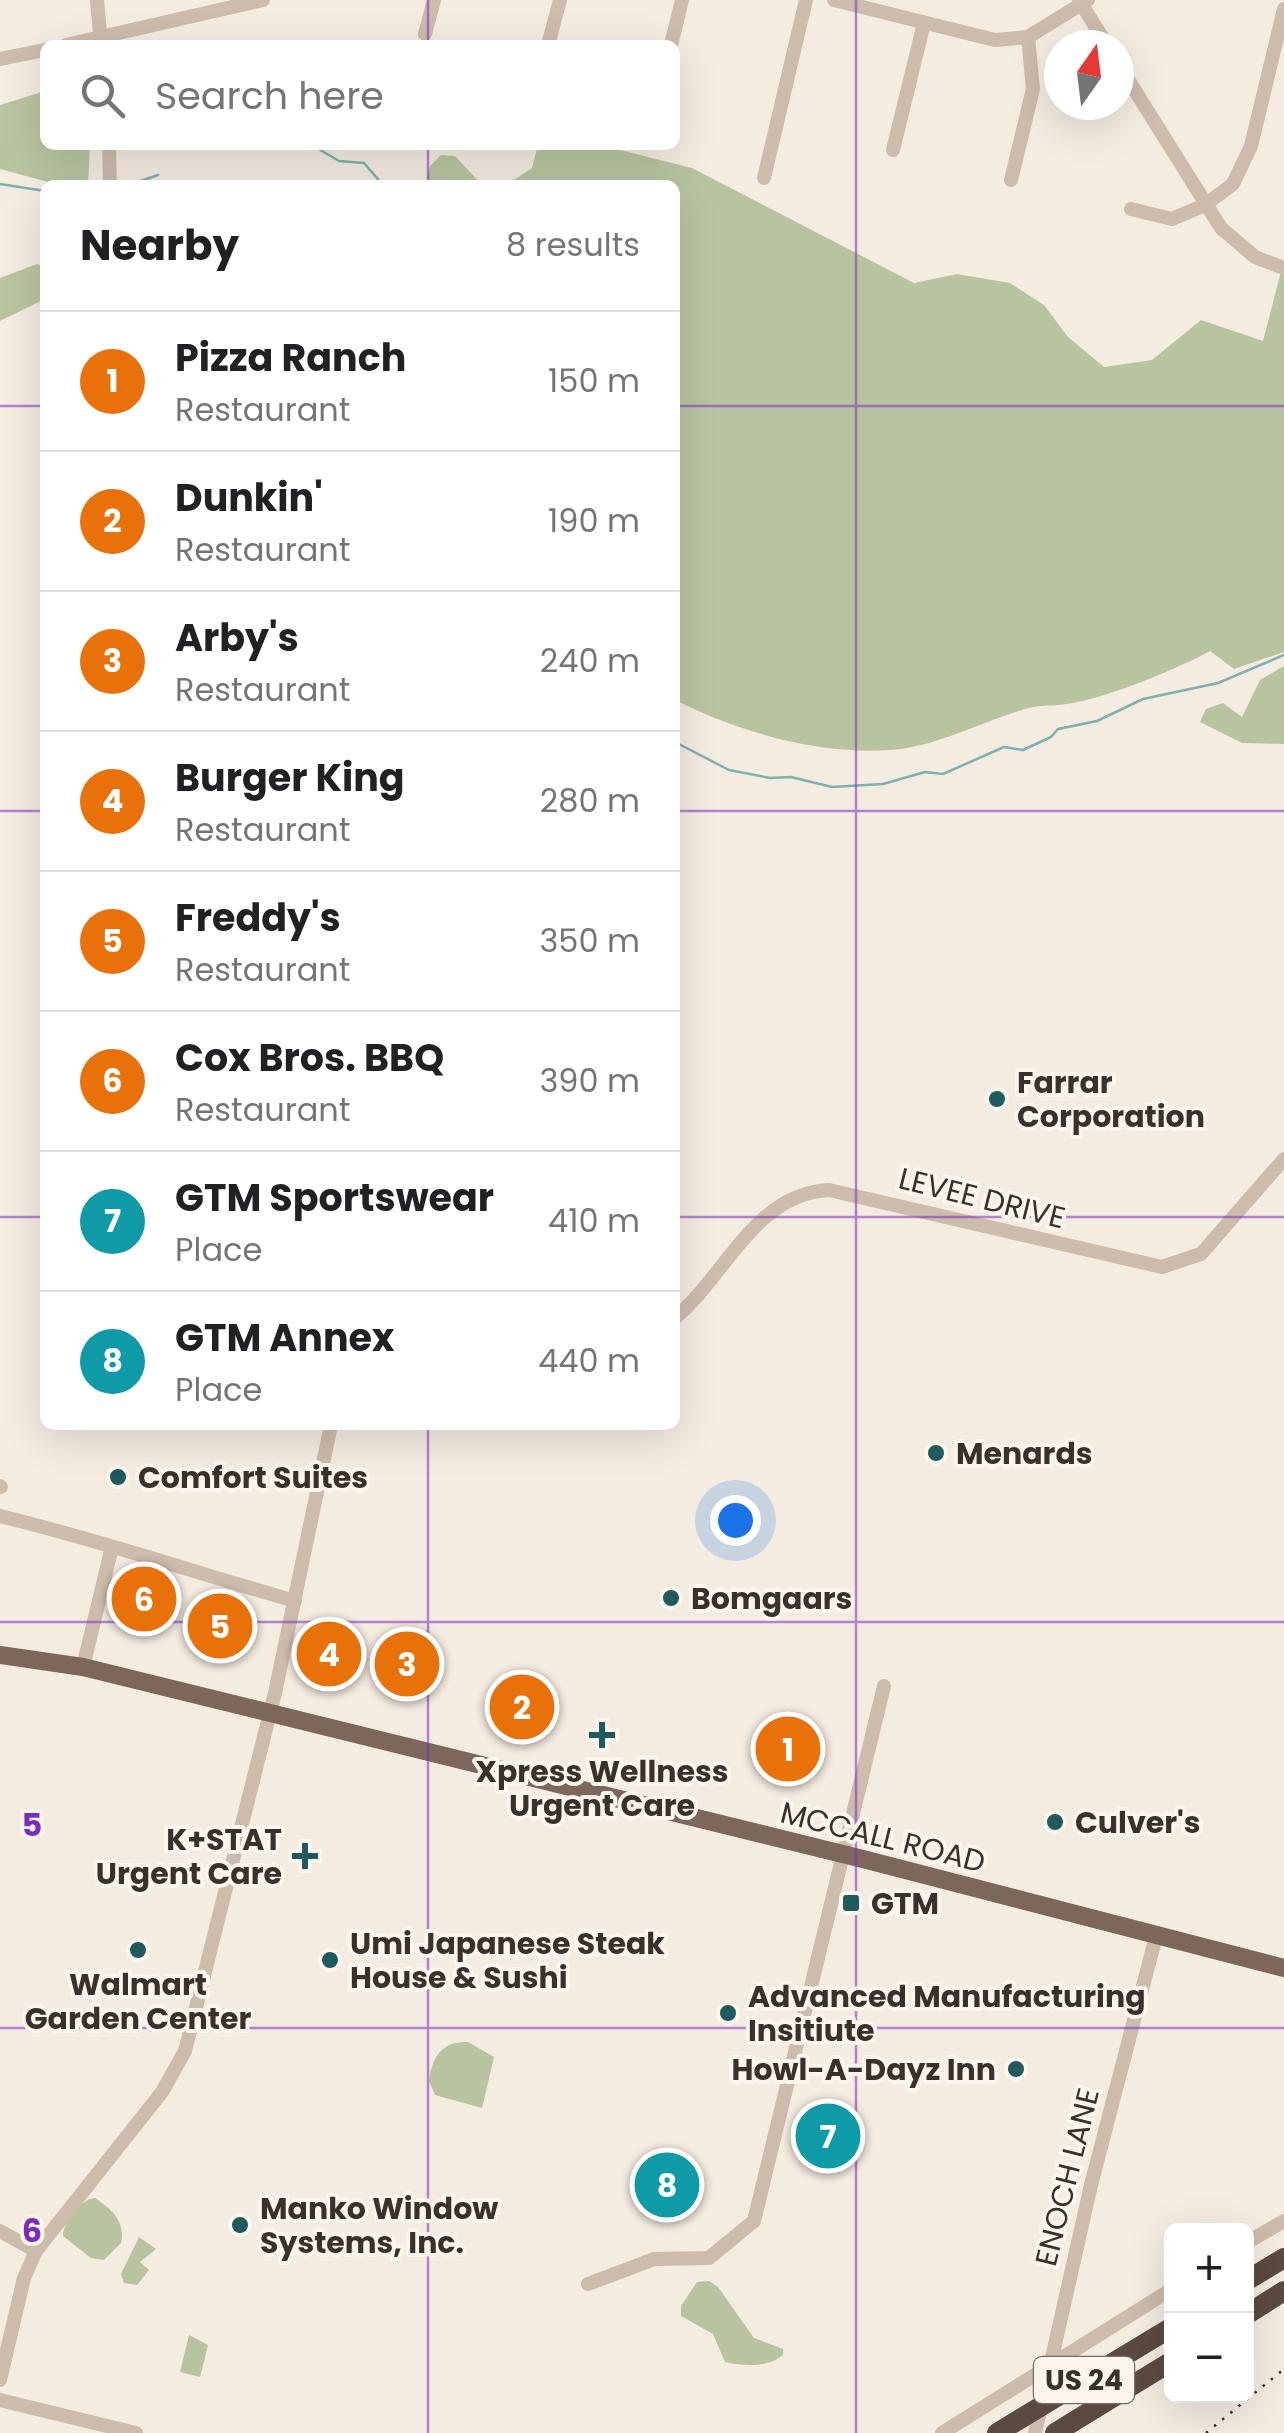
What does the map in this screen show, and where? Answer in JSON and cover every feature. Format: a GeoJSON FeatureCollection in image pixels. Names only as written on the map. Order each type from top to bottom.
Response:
{"type":"FeatureCollection","features":[{"type":"Feature","properties":{"kind":"highway"},"geometry":{"type":"LineString","coordinates":[[1254,2276],[1284,2258]]}},
{"type":"Feature","properties":{"kind":"highway"},"geometry":{"type":"LineString","coordinates":[[1249,2313],[1284,2292]]}},
{"type":"Feature","properties":{"kind":"highway","name":"US 24"},"geometry":{"type":"LineString","coordinates":[[997,2433],[1164,2332]]}},
{"type":"Feature","properties":{"kind":"highway","name":"US 24"},"geometry":{"type":"LineString","coordinates":[[1055,2433],[1164,2366]]}},
{"type":"Feature","properties":{"kind":"main road","name":"MCCALL ROAD"},"geometry":{"type":"LineString","coordinates":[[0,1655],[83,1668],[842,1854],[1284,1968]]}},
{"type":"Feature","properties":{"kind":"street"},"geometry":{"type":"LineString","coordinates":[[97,0],[100,40]]}},
{"type":"Feature","properties":{"kind":"street"},"geometry":{"type":"LineString","coordinates":[[104,40],[228,5],[264,0]]}},
{"type":"Feature","properties":{"kind":"street"},"geometry":{"type":"LineString","coordinates":[[425,34],[434,0]]}},
{"type":"Feature","properties":{"kind":"street"},"geometry":{"type":"LineString","coordinates":[[549,40],[560,0]]}},
{"type":"Feature","properties":{"kind":"street"},"geometry":{"type":"LineString","coordinates":[[672,40],[682,0]]}},
{"type":"Feature","properties":{"kind":"street"},"geometry":{"type":"LineString","coordinates":[[764,178],[806,0]]}},
{"type":"Feature","properties":{"kind":"street"},"geometry":{"type":"LineString","coordinates":[[834,0],[995,40],[1028,36],[1083,1],[1099,30]]}},
{"type":"Feature","properties":{"kind":"street"},"geometry":{"type":"LineString","coordinates":[[1131,209],[1172,220],[1234,184],[1243,167],[1284,9]]}},
{"type":"Feature","properties":{"kind":"street"},"geometry":{"type":"LineString","coordinates":[[893,150],[924,23]]}},
{"type":"Feature","properties":{"kind":"street"},"geometry":{"type":"LineString","coordinates":[[1011,180],[1033,89],[1028,36]]}},
{"type":"Feature","properties":{"kind":"street"},"geometry":{"type":"LineString","coordinates":[[0,59],[40,51]]}},
{"type":"Feature","properties":{"kind":"street"},"geometry":{"type":"LineString","coordinates":[[1134,89],[1205,204],[1233,241],[1256,257],[1281,267]]}},
{"type":"Feature","properties":{"kind":"street"},"geometry":{"type":"LineString","coordinates":[[108,150],[110,180]]}},
{"type":"Feature","properties":{"kind":"street","name":"LEVEE DRIVE"},"geometry":{"type":"LineString","coordinates":[[680,1314],[777,1204],[808,1190],[828,1190],[1162,1267],[1202,1254],[1284,1160]]}},
{"type":"Feature","properties":{"kind":"street"},"geometry":{"type":"LineString","coordinates":[[0,2380],[24,2278],[36,2251],[162,2092],[185,2051],[270,1714],[330,1430]]}},
{"type":"Feature","properties":{"kind":"street"},"geometry":{"type":"LineString","coordinates":[[0,1516],[295,1601]]}},
{"type":"Feature","properties":{"kind":"street"},"geometry":{"type":"LineString","coordinates":[[83,1668],[112,1547]]}},
{"type":"Feature","properties":{"kind":"street"},"geometry":{"type":"LineString","coordinates":[[588,2284],[654,2259],[709,2258],[754,2221],[884,1686]]}},
{"type":"Feature","properties":{"kind":"street","name":"ENOCH LANE"},"geometry":{"type":"LineString","coordinates":[[1035,2433],[1156,1936]]}},
{"type":"Feature","properties":{"kind":"street"},"geometry":{"type":"LineString","coordinates":[[1254,2238],[1284,2221]]}},
{"type":"Feature","properties":{"kind":"street"},"geometry":{"type":"LineString","coordinates":[[0,2231],[36,2251]]}},
{"type":"Feature","properties":{"kind":"street"},"geometry":{"type":"LineString","coordinates":[[942,2433],[1164,2293]]}},
{"type":"Feature","properties":{"kind":"street"},"geometry":{"type":"LineString","coordinates":[[0,2400],[136,2433]]}},
{"type":"Feature","properties":{"kind":"green space"},"geometry":{"type":"Polygon","coordinates":[[[40,93],[40,150],[90,150],[88,180],[41,180],[0,169],[0,105],[40,93]]]}},
{"type":"Feature","properties":{"kind":"green space"},"geometry":{"type":"Polygon","coordinates":[[[537,150],[620,150],[692,168],[914,283],[957,274],[1010,283],[1044,305],[1068,337],[1104,367],[1152,360],[1201,320],[1263,341],[1284,260],[1284,652],[1234,669],[1210,651],[1115,692],[1075,703],[1029,708],[943,739],[890,750],[835,749],[779,739],[680,702],[680,180],[514,180],[532,168],[537,150]]]}},
{"type":"Feature","properties":{"kind":"green space"},"geometry":{"type":"Polygon","coordinates":[[[441,155],[455,156],[477,180],[427,179],[430,166],[441,155]]]}},
{"type":"Feature","properties":{"kind":"green space"},"geometry":{"type":"Polygon","coordinates":[[[40,265],[40,301],[0,321],[0,278],[40,265]]]}},
{"type":"Feature","properties":{"kind":"green space"},"geometry":{"type":"Polygon","coordinates":[[[1284,666],[1284,744],[1242,743],[1200,722],[1206,709],[1223,703],[1242,717],[1260,680],[1284,666]]]}},
{"type":"Feature","properties":{"kind":"green space"},"geometry":{"type":"Polygon","coordinates":[[[468,2042],[494,2057],[482,2108],[435,2095],[429,2081],[440,2052],[451,2044],[468,2042]]]}},
{"type":"Feature","properties":{"kind":"green space"},"geometry":{"type":"Polygon","coordinates":[[[95,2198],[112,2211],[121,2228],[121,2243],[104,2260],[91,2258],[63,2236],[73,2212],[95,2198]]]}},
{"type":"Feature","properties":{"kind":"green space"},"geometry":{"type":"Polygon","coordinates":[[[139,2237],[156,2249],[140,2262],[149,2270],[137,2285],[124,2283],[121,2274],[139,2237]]]}},
{"type":"Feature","properties":{"kind":"green space"},"geometry":{"type":"Polygon","coordinates":[[[709,2281],[718,2287],[754,2338],[783,2349],[783,2355],[763,2364],[725,2362],[713,2334],[681,2316],[681,2306],[697,2282],[709,2281]]]}},
{"type":"Feature","properties":{"kind":"green space"},"geometry":{"type":"Polygon","coordinates":[[[189,2335],[208,2345],[200,2377],[180,2372],[189,2335]]]}},
{"type":"Feature","properties":{"kind":"waterway"},"geometry":{"type":"LineString","coordinates":[[320,150],[339,161],[364,163],[379,180]]}},
{"type":"Feature","properties":{"kind":"waterway"},"geometry":{"type":"LineString","coordinates":[[144,180],[158,175]]}},
{"type":"Feature","properties":{"kind":"waterway"},"geometry":{"type":"LineString","coordinates":[[0,184],[40,190]]}},
{"type":"Feature","properties":{"kind":"waterway"},"geometry":{"type":"LineString","coordinates":[[680,745],[729,770],[770,778],[791,777],[832,787],[883,784],[925,772],[943,774],[1004,747],[1023,750],[1051,737],[1058,729],[1097,721],[1143,699],[1218,683],[1284,655]]}},
{"type":"Feature","properties":{"kind":"railway"},"geometry":{"type":"LineString","coordinates":[[1206,2433],[1284,2369]]}},
{"type":"Feature","properties":{"kind":"place","name":"Farrar Corporation"},"geometry":{"type":"Point","coordinates":[997,1099]}},
{"type":"Feature","properties":{"kind":"place","name":"Menards"},"geometry":{"type":"Point","coordinates":[936,1453]}},
{"type":"Feature","properties":{"kind":"place","name":"Comfort Suites"},"geometry":{"type":"Point","coordinates":[118,1477]}},
{"type":"Feature","properties":{"kind":"place","name":"Bomgaars"},"geometry":{"type":"Point","coordinates":[671,1598]}},
{"type":"Feature","properties":{"kind":"place","name":"Cox Bros. BBQ"},"geometry":{"type":"Point","coordinates":[144,1599]}},
{"type":"Feature","properties":{"kind":"place","name":"Freddy's"},"geometry":{"type":"Point","coordinates":[220,1626]}},
{"type":"Feature","properties":{"kind":"place","name":"Burger King"},"geometry":{"type":"Point","coordinates":[329,1654]}},
{"type":"Feature","properties":{"kind":"place","name":"Arby's"},"geometry":{"type":"Point","coordinates":[407,1664]}},
{"type":"Feature","properties":{"kind":"place","name":"Dunkin'"},"geometry":{"type":"Point","coordinates":[522,1707]}},
{"type":"Feature","properties":{"kind":"place","name":"Xpress Wellness Urgent Care"},"geometry":{"type":"Point","coordinates":[602,1735]}},
{"type":"Feature","properties":{"kind":"place","name":"Pizza Ranch"},"geometry":{"type":"Point","coordinates":[788,1749]}},
{"type":"Feature","properties":{"kind":"place","name":"Culver's"},"geometry":{"type":"Point","coordinates":[1055,1822]}},
{"type":"Feature","properties":{"kind":"place","name":"K+STAT Urgent Care"},"geometry":{"type":"Point","coordinates":[305,1856]}},
{"type":"Feature","properties":{"kind":"place","name":"GTM"},"geometry":{"type":"Point","coordinates":[851,1903]}},
{"type":"Feature","properties":{"kind":"place","name":"Walmart Garden Center"},"geometry":{"type":"Point","coordinates":[138,1950]}},
{"type":"Feature","properties":{"kind":"place","name":"Umi Japanese Steak House & Sushi"},"geometry":{"type":"Point","coordinates":[330,1960]}},
{"type":"Feature","properties":{"kind":"place","name":"Advanced Manufacturing Insitiute"},"geometry":{"type":"Point","coordinates":[728,2013]}},
{"type":"Feature","properties":{"kind":"place","name":"Howl-A-Dayz Inn"},"geometry":{"type":"Point","coordinates":[1016,2069]}},
{"type":"Feature","properties":{"kind":"place","name":"GTM Sportswear"},"geometry":{"type":"Point","coordinates":[828,2136]}},
{"type":"Feature","properties":{"kind":"place","name":"GTM Annex"},"geometry":{"type":"Point","coordinates":[667,2185]}},
{"type":"Feature","properties":{"kind":"place","name":"Manko Window Systems, Inc."},"geometry":{"type":"Point","coordinates":[240,2225]}}]}
